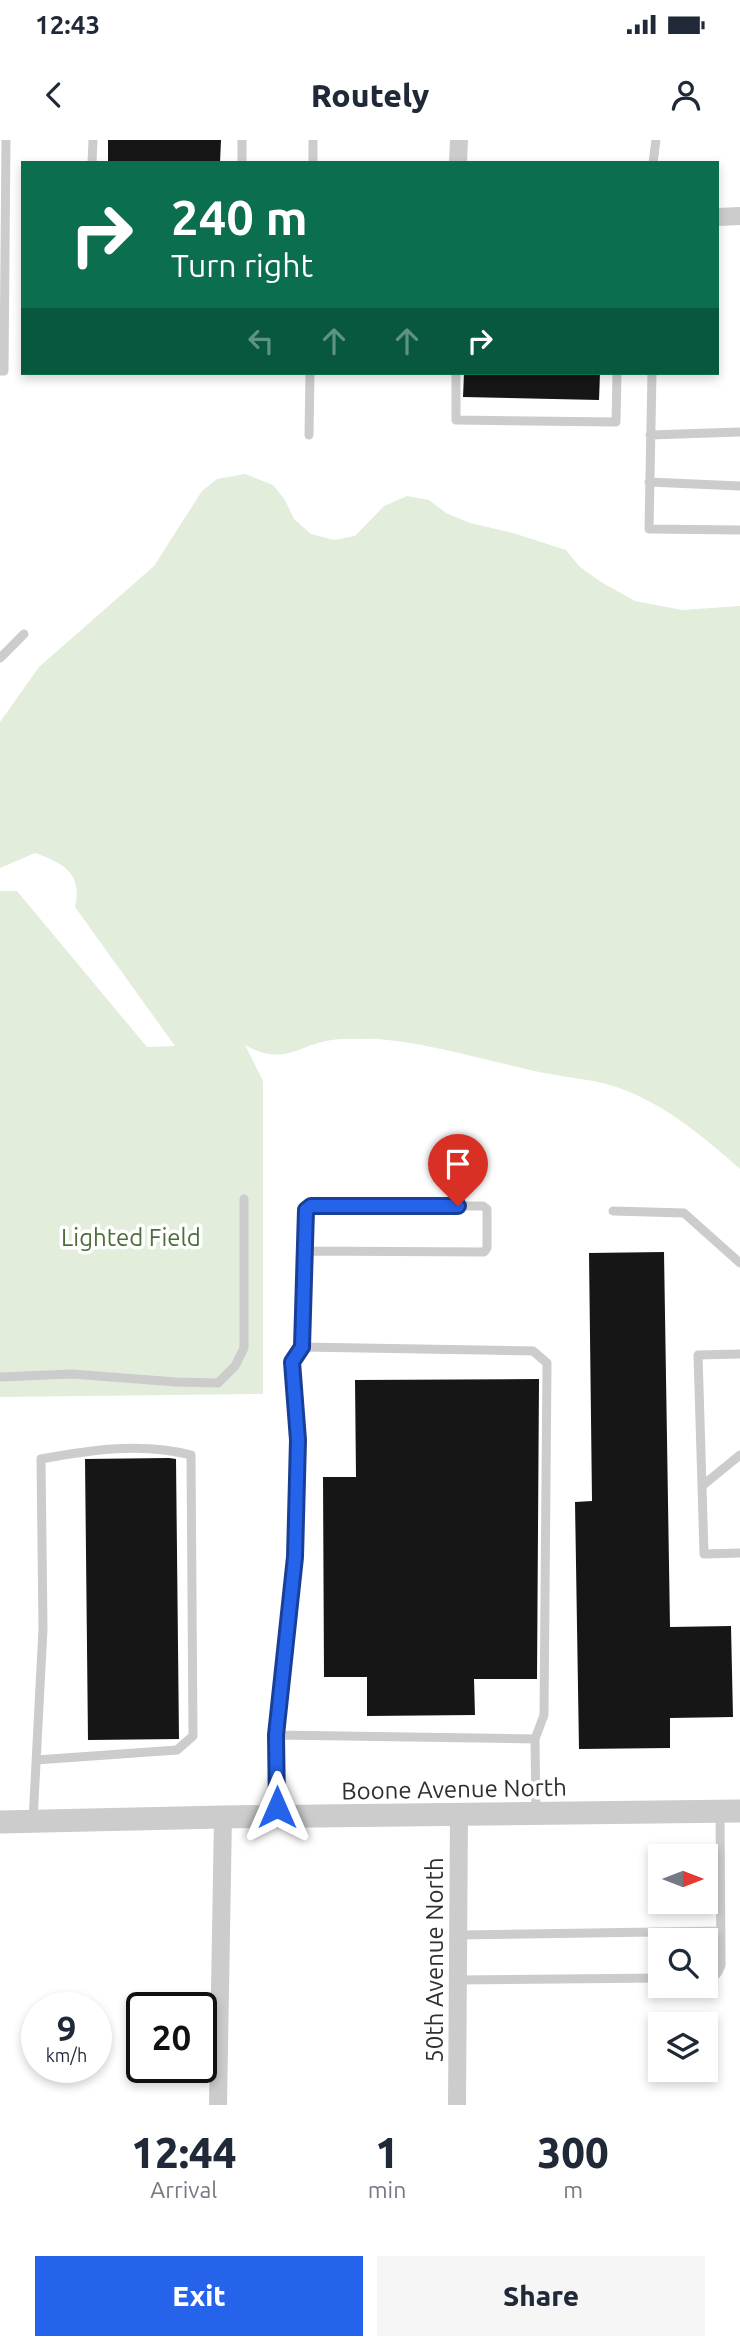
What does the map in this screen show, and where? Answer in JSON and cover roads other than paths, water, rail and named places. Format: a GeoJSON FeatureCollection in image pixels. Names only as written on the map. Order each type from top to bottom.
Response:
{"type":"FeatureCollection","features":[{"type":"Feature","properties":{"kind":"street"},"geometry":{"type":"LineString","coordinates":[[458,161],[459,140]]}},
{"type":"Feature","properties":{"kind":"street"},"geometry":{"type":"LineString","coordinates":[[719,217],[740,216]]}},
{"type":"Feature","properties":{"kind":"street","name":"Boone Avenue North"},"geometry":{"type":"LineString","coordinates":[[0,1822],[730,1812]]}},
{"type":"Feature","properties":{"kind":"street","name":"50th Avenue North"},"geometry":{"type":"LineString","coordinates":[[457,2105],[459,1815]]}},
{"type":"Feature","properties":{"kind":"street"},"geometry":{"type":"LineString","coordinates":[[218,2105],[223,1817]]}},
{"type":"Feature","properties":{"kind":"lane"},"geometry":{"type":"LineString","coordinates":[[0,371],[4,372],[6,140]]}},
{"type":"Feature","properties":{"kind":"lane"},"geometry":{"type":"LineString","coordinates":[[92,161],[93,140]]}},
{"type":"Feature","properties":{"kind":"lane"},"geometry":{"type":"LineString","coordinates":[[242,140],[242,161]]}},
{"type":"Feature","properties":{"kind":"lane"},"geometry":{"type":"LineString","coordinates":[[313,140],[313,161]]}},
{"type":"Feature","properties":{"kind":"lane"},"geometry":{"type":"LineString","coordinates":[[653,161],[656,140]]}},
{"type":"Feature","properties":{"kind":"lane"},"geometry":{"type":"LineString","coordinates":[[309,435],[310,375]]}},
{"type":"Feature","properties":{"kind":"lane"},"geometry":{"type":"LineString","coordinates":[[456,375],[456,420],[616,422],[617,375]]}},
{"type":"Feature","properties":{"kind":"lane"},"geometry":{"type":"LineString","coordinates":[[652,375],[649,529],[740,530]]}},
{"type":"Feature","properties":{"kind":"lane"},"geometry":{"type":"LineString","coordinates":[[650,435],[740,432]]}},
{"type":"Feature","properties":{"kind":"lane"},"geometry":{"type":"LineString","coordinates":[[649,482],[740,486]]}},
{"type":"Feature","properties":{"kind":"lane"},"geometry":{"type":"LineString","coordinates":[[0,658],[24,634]]}},
{"type":"Feature","properties":{"kind":"lane"},"geometry":{"type":"LineString","coordinates":[[0,1377],[72,1374],[218,1383],[235,1366],[244,1348],[244,1199]]}},
{"type":"Feature","properties":{"kind":"lane"},"geometry":{"type":"LineString","coordinates":[[277,1817],[276,1735],[295,1557],[298,1440],[292,1362],[302,1347],[306,1210],[311,1206],[483,1206],[487,1209],[487,1248],[484,1252],[305,1251]]}},
{"type":"Feature","properties":{"kind":"lane"},"geometry":{"type":"LineString","coordinates":[[613,1211],[684,1213],[740,1263]]}},
{"type":"Feature","properties":{"kind":"lane"},"geometry":{"type":"LineString","coordinates":[[302,1347],[533,1351],[547,1363],[544,1715],[535,1739],[536,1814]]}},
{"type":"Feature","properties":{"kind":"lane"},"geometry":{"type":"LineString","coordinates":[[740,1354],[698,1355],[704,1554],[740,1553]]}},
{"type":"Feature","properties":{"kind":"lane"},"geometry":{"type":"LineString","coordinates":[[33,1821],[36,1760],[43,1629],[41,1459],[97,1449],[171,1450],[191,1455],[193,1736],[177,1750],[36,1760]]}},
{"type":"Feature","properties":{"kind":"lane"},"geometry":{"type":"LineString","coordinates":[[702,1486],[740,1455]]}},
{"type":"Feature","properties":{"kind":"lane"},"geometry":{"type":"LineString","coordinates":[[276,1735],[535,1739]]}},
{"type":"Feature","properties":{"kind":"lane"},"geometry":{"type":"LineString","coordinates":[[718,1973],[721,1965],[730,1812]]}},
{"type":"Feature","properties":{"kind":"lane"},"geometry":{"type":"LineString","coordinates":[[459,1935],[721,1931]]}},
{"type":"Feature","properties":{"kind":"lane"},"geometry":{"type":"LineString","coordinates":[[458,1980],[648,1978]]}},
{"type":"Feature","properties":{"kind":"park label","name":"Lighted Field"},"geometry":{"type":"Point","coordinates":[131,1237]}}]}
